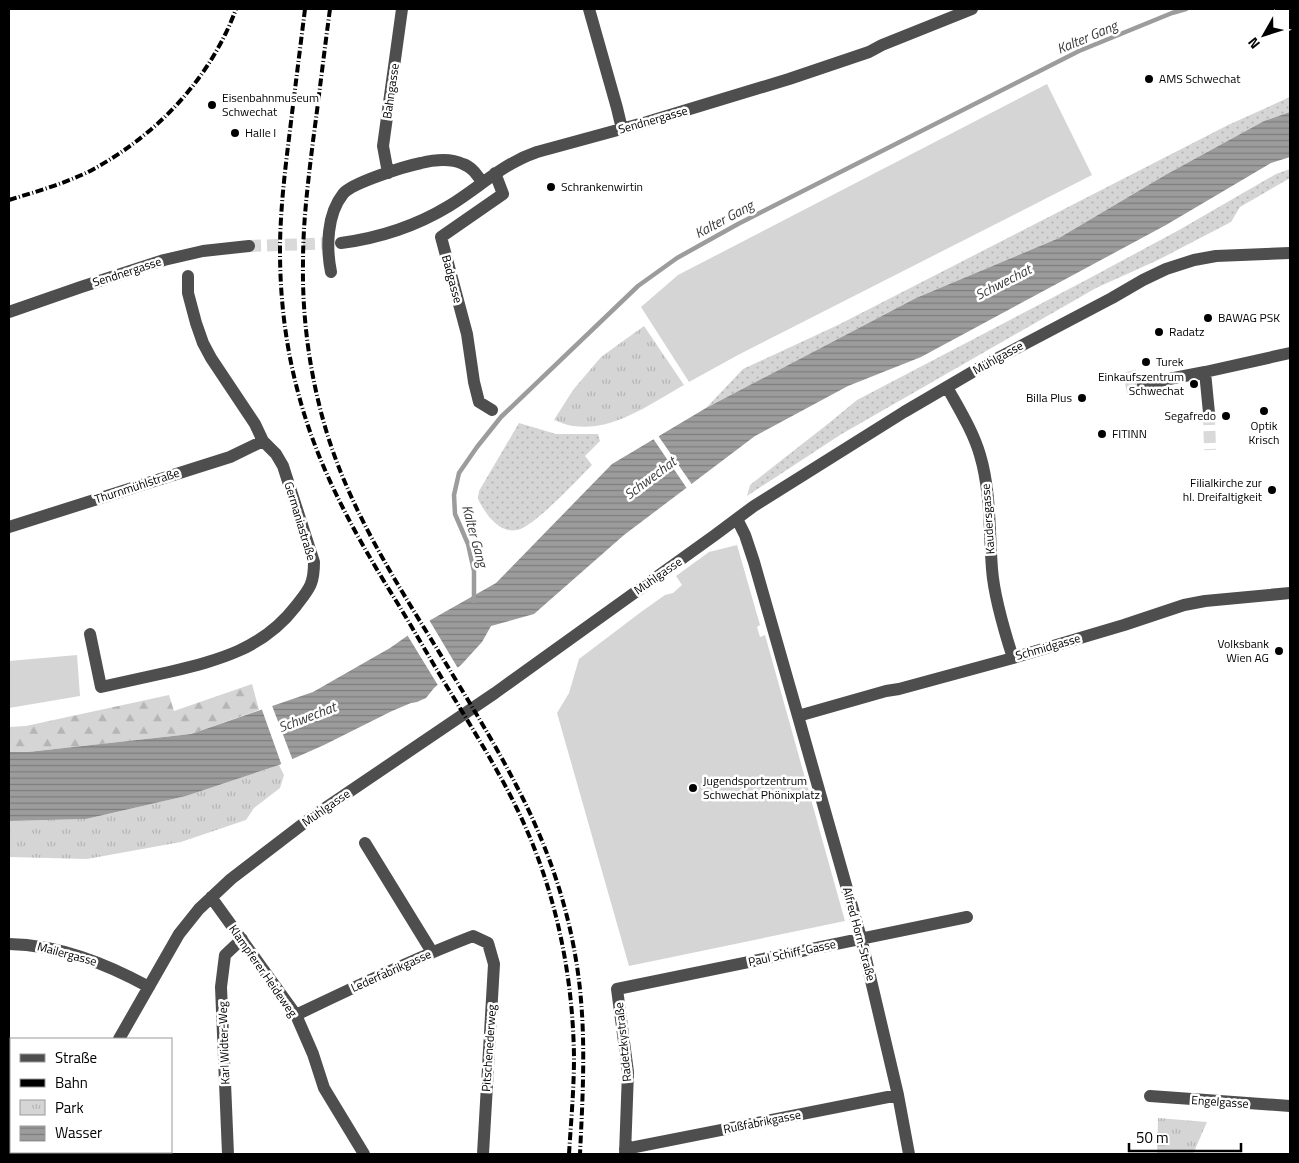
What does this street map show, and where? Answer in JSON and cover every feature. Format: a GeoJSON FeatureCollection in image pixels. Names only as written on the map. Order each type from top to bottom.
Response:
{"type":"FeatureCollection","features":[{"type":"Feature","properties":{"kind":"street","name":"Bahngasse"},"geometry":{"type":"LineString","coordinates":[[388,173],[383,146],[402,9]]}},
{"type":"Feature","properties":{"kind":"street"},"geometry":{"type":"LineString","coordinates":[[588,9],[622,129]]}},
{"type":"Feature","properties":{"kind":"street","name":"Sendnergasse"},"geometry":{"type":"LineString","coordinates":[[341,242],[374,237],[433,215],[512,162],[537,152],[622,129],[789,79],[869,52],[972,9]]}},
{"type":"Feature","properties":{"kind":"street"},"geometry":{"type":"LineString","coordinates":[[331,272],[329,254],[332,214],[336,203],[346,189],[388,173],[420,163],[435,161],[462,163],[470,168],[482,182]]}},
{"type":"Feature","properties":{"kind":"street","name":"Badgasse"},"geometry":{"type":"LineString","coordinates":[[492,410],[480,402],[474,382],[467,334],[441,237],[503,194],[495,173]]}},
{"type":"Feature","properties":{"kind":"street","name":"Sendnergasse"},"geometry":{"type":"LineString","coordinates":[[9,312],[164,260],[203,251],[249,246]]}},
{"type":"Feature","properties":{"kind":"street","name":"Mühlgasse"},"geometry":{"type":"LineString","coordinates":[[120,1038],[187,922],[231,879],[312,817],[494,693],[754,506],[904,412],[1004,354],[1166,269],[1194,260],[1216,256],[1290,253]]}},
{"type":"Feature","properties":{"kind":"street","name":"Germaniastraße"},"geometry":{"type":"LineString","coordinates":[[90,634],[101,687],[210,662],[248,647],[281,622],[293,610],[311,586],[314,575],[314,562],[283,466],[276,454],[263,441],[255,424],[203,343],[188,293],[188,276]]}},
{"type":"Feature","properties":{"kind":"street"},"geometry":{"type":"LineString","coordinates":[[1143,384],[1290,353]]}},
{"type":"Feature","properties":{"kind":"street"},"geometry":{"type":"LineString","coordinates":[[1206,372],[1209,413]]}},
{"type":"Feature","properties":{"kind":"street","name":"Kaudersgasse"},"geometry":{"type":"LineString","coordinates":[[947,387],[969,426],[980,455],[986,482],[992,572],[1002,623],[1013,658]]}},
{"type":"Feature","properties":{"kind":"street","name":"Thurnmühlstraße"},"geometry":{"type":"LineString","coordinates":[[9,528],[230,457],[263,441]]}},
{"type":"Feature","properties":{"kind":"street","name":"Alfred Horn-Straße"},"geometry":{"type":"LineString","coordinates":[[737,519],[745,535],[803,714],[861,938],[910,1154]]}},
{"type":"Feature","properties":{"kind":"street","name":"Schmidgasse"},"geometry":{"type":"LineString","coordinates":[[803,714],[1013,658],[1184,605],[1205,600],[1290,593]]}},
{"type":"Feature","properties":{"kind":"street"},"geometry":{"type":"LineString","coordinates":[[365,843],[432,952]]}},
{"type":"Feature","properties":{"kind":"street","name":"Klampferer Heideweg"},"geometry":{"type":"LineString","coordinates":[[211,897],[296,1015],[313,1054],[324,1088],[364,1154]]}},
{"type":"Feature","properties":{"kind":"street","name":"Paul Schiff-Gasse"},"geometry":{"type":"LineString","coordinates":[[617,989],[967,917]]}},
{"type":"Feature","properties":{"kind":"street","name":"Lederfabrikgasse"},"geometry":{"type":"LineString","coordinates":[[296,1015],[359,984],[473,936],[488,943]]}},
{"type":"Feature","properties":{"kind":"street","name":"Karl Widter-Weg"},"geometry":{"type":"LineString","coordinates":[[228,1154],[221,987],[225,955],[242,939]]}},
{"type":"Feature","properties":{"kind":"street","name":"Pitschenederweg"},"geometry":{"type":"LineString","coordinates":[[483,1154],[494,964],[488,943]]}},
{"type":"Feature","properties":{"kind":"street","name":"Mailergasse"},"geometry":{"type":"LineString","coordinates":[[9,944],[28,944],[70,953],[99,962],[149,987]]}},
{"type":"Feature","properties":{"kind":"street","name":"Radetzkystraße"},"geometry":{"type":"LineString","coordinates":[[617,989],[628,1072],[625,1152]]}},
{"type":"Feature","properties":{"kind":"street","name":"Rußfabrikgasse"},"geometry":{"type":"LineString","coordinates":[[625,1152],[898,1095]]}},
{"type":"Feature","properties":{"kind":"street","name":"Engelgasse"},"geometry":{"type":"LineString","coordinates":[[1150,1096],[1290,1106]]}},
{"type":"Feature","properties":{"kind":"green space"},"geometry":{"type":"Polygon","coordinates":[[[1047,84],[1092,175],[738,355],[689,382],[641,307],[678,275],[1047,84]]]}},
{"type":"Feature","properties":{"kind":"green space"},"geometry":{"type":"Polygon","coordinates":[[[1290,97],[1290,112],[1264,121],[1167,174],[1059,238],[916,298],[706,408],[743,369],[838,325],[1228,125],[1290,97]]]}},
{"type":"Feature","properties":{"kind":"green space"},"geometry":{"type":"Polygon","coordinates":[[[1290,169],[1290,178],[1240,207],[1231,222],[1158,260],[1096,288],[840,435],[747,496],[750,485],[857,400],[1179,230],[1276,174],[1290,169]]]}},
{"type":"Feature","properties":{"kind":"green space"},"geometry":{"type":"Polygon","coordinates":[[[644,326],[684,385],[617,421],[588,427],[573,426],[554,420],[573,390],[601,357],[644,326]]]}},
{"type":"Feature","properties":{"kind":"green space"},"geometry":{"type":"Polygon","coordinates":[[[519,423],[556,434],[598,434],[600,441],[585,456],[592,465],[567,491],[534,521],[517,530],[509,530],[499,526],[490,518],[478,497],[479,491],[519,423]]]}},
{"type":"Feature","properties":{"kind":"green space","name":"Jugendsportzentrum Schwechat Phönixplatz"},"geometry":{"type":"Polygon","coordinates":[[[737,545],[760,625],[757,627],[760,637],[765,635],[845,921],[629,966],[557,713],[569,693],[579,659],[665,595],[673,593],[682,585],[676,576],[709,552],[737,545]]]}},
{"type":"Feature","properties":{"kind":"green space"},"geometry":{"type":"Polygon","coordinates":[[[77,655],[80,696],[9,708],[9,661],[77,655]]]}},
{"type":"Feature","properties":{"kind":"green space"},"geometry":{"type":"Polygon","coordinates":[[[252,684],[259,710],[191,734],[28,752],[9,752],[9,727],[26,726],[169,695],[174,711],[252,684]]]}},
{"type":"Feature","properties":{"kind":"green space"},"geometry":{"type":"Polygon","coordinates":[[[279,765],[284,775],[280,788],[254,808],[246,820],[181,842],[87,859],[9,857],[9,821],[86,819],[186,796],[279,765]]]}},
{"type":"Feature","properties":{"kind":"green space"},"geometry":{"type":"Polygon","coordinates":[[[1158,1118],[1207,1122],[1193,1154],[1157,1154],[1158,1118]]]}},
{"type":"Feature","properties":{"kind":"water","name":"Schwechat"},"geometry":{"type":"Polygon","coordinates":[[[1290,112],[1290,157],[1271,163],[1166,225],[921,357],[848,386],[755,436],[624,535],[534,614],[491,626],[482,642],[426,698],[392,711],[279,765],[186,796],[86,819],[9,821],[9,752],[28,752],[191,734],[313,692],[390,648],[427,622],[496,583],[612,464],[706,408],[916,298],[1059,238],[1167,174],[1264,121],[1290,112]]]}},
{"type":"Feature","properties":{"kind":"pier"},"geometry":{"type":"Polygon","coordinates":[[[657,434],[693,486],[688,490],[652,437],[657,434]]]}},
{"type":"Feature","properties":{"kind":"pier"},"geometry":{"type":"Polygon","coordinates":[[[428,618],[459,670],[439,687],[406,633],[428,618]]]}},
{"type":"Feature","properties":{"kind":"pier"},"geometry":{"type":"Polygon","coordinates":[[[271,703],[293,761],[282,766],[261,707],[271,703]]]}},
{"type":"Feature","properties":{"kind":"waterway","name":"Kalter Gang"},"geometry":{"type":"LineString","coordinates":[[474,601],[474,571],[468,544],[455,514],[454,495],[459,473],[501,417],[638,286],[677,258],[738,224],[1079,51],[1186,9]]}},
{"type":"Feature","properties":{"kind":"tunnel"},"geometry":{"type":"LineString","coordinates":[[249,246],[338,243]]}},
{"type":"Feature","properties":{"kind":"tunnel"},"geometry":{"type":"LineString","coordinates":[[1130,371],[1134,386]]}},
{"type":"Feature","properties":{"kind":"tunnel"},"geometry":{"type":"LineString","coordinates":[[1126,388],[1143,384]]}},
{"type":"Feature","properties":{"kind":"tunnel"},"geometry":{"type":"LineString","coordinates":[[1209,413],[1210,450]]}},
{"type":"Feature","properties":{"kind":"railway"},"geometry":{"type":"LineString","coordinates":[[9,200],[59,184],[88,172],[136,142],[157,124],[195,83],[225,35],[236,9]]}},
{"type":"Feature","properties":{"kind":"railway"},"geometry":{"type":"LineString","coordinates":[[305,9],[285,175],[280,236],[283,306],[294,378],[317,451],[354,529],[475,733],[518,810],[546,881],[561,939],[573,1027],[573,1093],[569,1154]]}},
{"type":"Feature","properties":{"kind":"railway"},"geometry":{"type":"LineString","coordinates":[[330,9],[309,172],[303,247],[304,305],[308,347],[320,410],[336,461],[363,521],[394,578],[507,768],[526,804],[553,869],[572,937],[582,1009],[583,1057],[580,1154]]}},
{"type":"Feature","properties":{"kind":"place","name":"AMS Schwechat"},"geometry":{"type":"Point","coordinates":[1149,79]}},
{"type":"Feature","properties":{"kind":"place","name":"Eisenbahnmuseum Schwechat"},"geometry":{"type":"Point","coordinates":[212,105]}},
{"type":"Feature","properties":{"kind":"place","name":"Halle I"},"geometry":{"type":"Point","coordinates":[235,133]}},
{"type":"Feature","properties":{"kind":"place","name":"Schrankenwirtin"},"geometry":{"type":"Point","coordinates":[551,187]}},
{"type":"Feature","properties":{"kind":"place","name":"BAWAG PSK"},"geometry":{"type":"Point","coordinates":[1208,318]}},
{"type":"Feature","properties":{"kind":"place","name":"Radatz"},"geometry":{"type":"Point","coordinates":[1159,332]}},
{"type":"Feature","properties":{"kind":"place","name":"Turek"},"geometry":{"type":"Point","coordinates":[1146,362]}},
{"type":"Feature","properties":{"kind":"place","name":"Einkaufszentrum Schwechat"},"geometry":{"type":"Point","coordinates":[1194,384]}},
{"type":"Feature","properties":{"kind":"place","name":"Billa Plus"},"geometry":{"type":"Point","coordinates":[1082,398]}},
{"type":"Feature","properties":{"kind":"place","name":"Optik Krisch"},"geometry":{"type":"Point","coordinates":[1264,411]}},
{"type":"Feature","properties":{"kind":"place","name":"Segafredo"},"geometry":{"type":"Point","coordinates":[1226,416]}},
{"type":"Feature","properties":{"kind":"place","name":"FITINN"},"geometry":{"type":"Point","coordinates":[1102,434]}},
{"type":"Feature","properties":{"kind":"place","name":"Filialkirche zur hl. Dreifaltigkeit"},"geometry":{"type":"Point","coordinates":[1272,490]}},
{"type":"Feature","properties":{"kind":"place","name":"Volksbank Wien AG"},"geometry":{"type":"Point","coordinates":[1279,651]}},
{"type":"Feature","properties":{"kind":"place","name":"Jugendsportzentrum Schwechat Phönixplatz"},"geometry":{"type":"Point","coordinates":[693,788]}}]}
